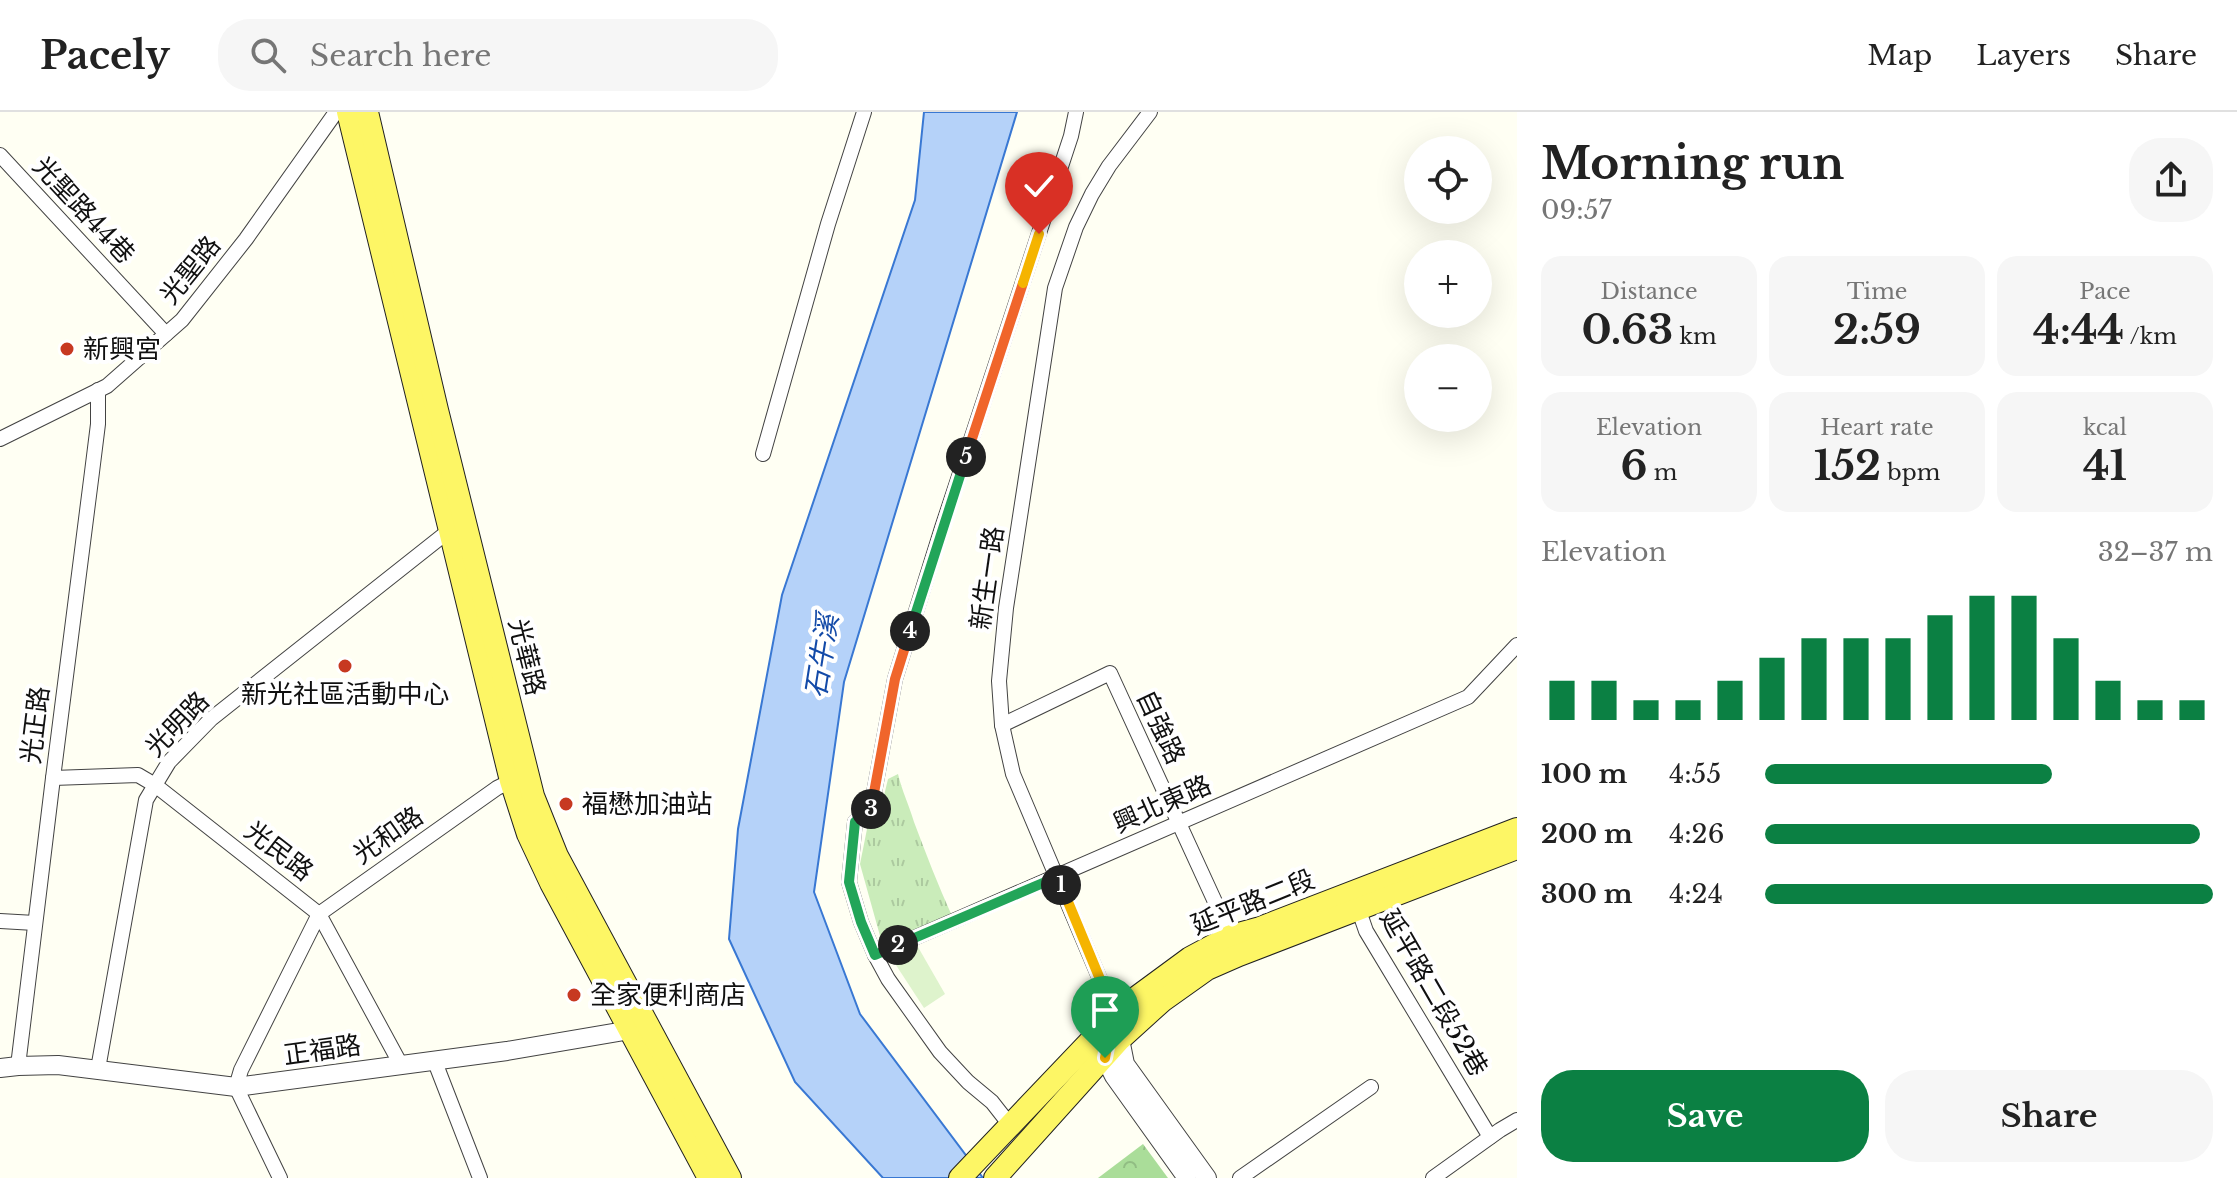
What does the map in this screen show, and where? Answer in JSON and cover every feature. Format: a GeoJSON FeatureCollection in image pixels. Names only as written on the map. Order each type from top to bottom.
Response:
{"type":"FeatureCollection","features":[{"type":"Feature","properties":{"kind":"main road","name":"光華路"},"geometry":{"type":"LineString","coordinates":[[348,112],[420,370]]}},
{"type":"Feature","properties":{"kind":"main road","name":"光華路"},"geometry":{"type":"LineString","coordinates":[[367,112],[420,370],[519,778],[528,834],[551,883],[730,1178]]}},
{"type":"Feature","properties":{"kind":"main road","name":"延平路二段"},"geometry":{"type":"LineString","coordinates":[[1356,901],[1517,829]]}},
{"type":"Feature","properties":{"kind":"main road","name":"延平路二段"},"geometry":{"type":"LineString","coordinates":[[995,1178],[1105,1058],[1127,1005],[1190,958],[1235,945],[1260,928],[1356,901],[1517,848]]}},
{"type":"Feature","properties":{"kind":"main road","name":"光華路"},"geometry":{"type":"LineString","coordinates":[[640,1029],[709,1178]]}},
{"type":"Feature","properties":{"kind":"main road","name":"延平路二段"},"geometry":{"type":"LineString","coordinates":[[960,1178],[1012,1123],[1116,1029]]}},
{"type":"Feature","properties":{"kind":"street","name":"光聖路"},"geometry":{"type":"LineString","coordinates":[[0,439],[107,386],[182,320],[246,239],[336,112]]}},
{"type":"Feature","properties":{"kind":"street"},"geometry":{"type":"LineString","coordinates":[[763,454],[828,224],[864,112]]}},
{"type":"Feature","properties":{"kind":"street"},"geometry":{"type":"LineString","coordinates":[[1012,1123],[940,1052],[888,979],[861,922],[849,882],[855,822],[871,809],[895,679],[1071,136],[1076,112]]}},
{"type":"Feature","properties":{"kind":"street","name":"新生一路"},"geometry":{"type":"LineString","coordinates":[[1116,1029],[1107,996],[1013,774],[1002,725],[999,681],[1006,608],[1055,288],[1067,250],[1092,194],[1150,112]]}},
{"type":"Feature","properties":{"kind":"street","name":"光聖路44巷"},"geometry":{"type":"LineString","coordinates":[[0,155],[166,334]]}},
{"type":"Feature","properties":{"kind":"street","name":"光正路"},"geometry":{"type":"LineString","coordinates":[[9,1067],[35,923],[98,424],[98,390]]}},
{"type":"Feature","properties":{"kind":"street","name":"光明路"},"geometry":{"type":"LineString","coordinates":[[98,1069],[146,800],[169,762],[211,719],[457,524]]}},
{"type":"Feature","properties":{"kind":"street","name":"興北東路"},"geometry":{"type":"LineString","coordinates":[[875,955],[1468,697],[1517,645]]}},
{"type":"Feature","properties":{"kind":"street","name":"自強路"},"geometry":{"type":"LineString","coordinates":[[1002,725],[1110,673],[1235,945]]}},
{"type":"Feature","properties":{"kind":"street","name":"光民路"},"geometry":{"type":"LineString","coordinates":[[53,778],[138,775],[155,785],[319,914],[401,1065]]}},
{"type":"Feature","properties":{"kind":"street","name":"光和路"},"geometry":{"type":"LineString","coordinates":[[236,1087],[241,1070],[319,914],[488,794],[519,778]]}},
{"type":"Feature","properties":{"kind":"street","name":"延平路二段52巷"},"geometry":{"type":"LineString","coordinates":[[1356,901],[1366,931],[1490,1137]]}},
{"type":"Feature","properties":{"kind":"street"},"geometry":{"type":"LineString","coordinates":[[0,921],[35,923]]}},
{"type":"Feature","properties":{"kind":"street","name":"正福路"},"geometry":{"type":"LineString","coordinates":[[9,1067],[58,1065],[236,1087],[435,1062],[640,1029]]}},
{"type":"Feature","properties":{"kind":"street"},"geometry":{"type":"LineString","coordinates":[[1116,1029],[1125,1064],[1207,1178]]}},
{"type":"Feature","properties":{"kind":"street"},"geometry":{"type":"LineString","coordinates":[[1105,1058],[1114,1076],[1187,1178]]}},
{"type":"Feature","properties":{"kind":"street"},"geometry":{"type":"LineString","coordinates":[[435,1062],[480,1178]]}},
{"type":"Feature","properties":{"kind":"street"},"geometry":{"type":"LineString","coordinates":[[236,1087],[280,1178]]}},
{"type":"Feature","properties":{"kind":"street"},"geometry":{"type":"LineString","coordinates":[[1240,1178],[1371,1087]]}},
{"type":"Feature","properties":{"kind":"street"},"geometry":{"type":"LineString","coordinates":[[1433,1178],[1517,1120]]}},
{"type":"Feature","properties":{"kind":"green space"},"geometry":{"type":"Polygon","coordinates":[[[898,774],[952,916],[882,943],[860,864],[868,824],[881,808],[888,779],[898,774]]]}},
{"type":"Feature","properties":{"kind":"green space"},"geometry":{"type":"Polygon","coordinates":[[[918,947],[945,994],[924,1008],[894,962],[918,947]]]}},
{"type":"Feature","properties":{"kind":"green space"},"geometry":{"type":"Polygon","coordinates":[[[1143,1144],[1168,1178],[1098,1178],[1143,1144]]]}},
{"type":"Feature","properties":{"kind":"water","name":"石牛溪"},"geometry":{"type":"Polygon","coordinates":[[[924,112],[1017,112],[844,682],[814,892],[860,1014],[983,1178],[883,1178],[795,1082],[729,939],[738,829],[782,595],[915,200],[924,112]]]}},
{"type":"Feature","properties":{"kind":"place","name":"新興宮"},"geometry":{"type":"Point","coordinates":[67,349]}},
{"type":"Feature","properties":{"kind":"place","name":"新光社區活動中心"},"geometry":{"type":"Point","coordinates":[345,666]}},
{"type":"Feature","properties":{"kind":"place","name":"福懋加油站"},"geometry":{"type":"Point","coordinates":[566,804]}},
{"type":"Feature","properties":{"kind":"place","name":"全家便利商店"},"geometry":{"type":"Point","coordinates":[574,995]}},
{"type":"Feature","properties":{"kind":"route"},"geometry":{"type":"LineString","coordinates":[[1039,234],[895,679],[871,809],[855,822],[849,882],[875,955],[1057,877],[1107,996],[1112,1019],[1105,1058]]}}]}
